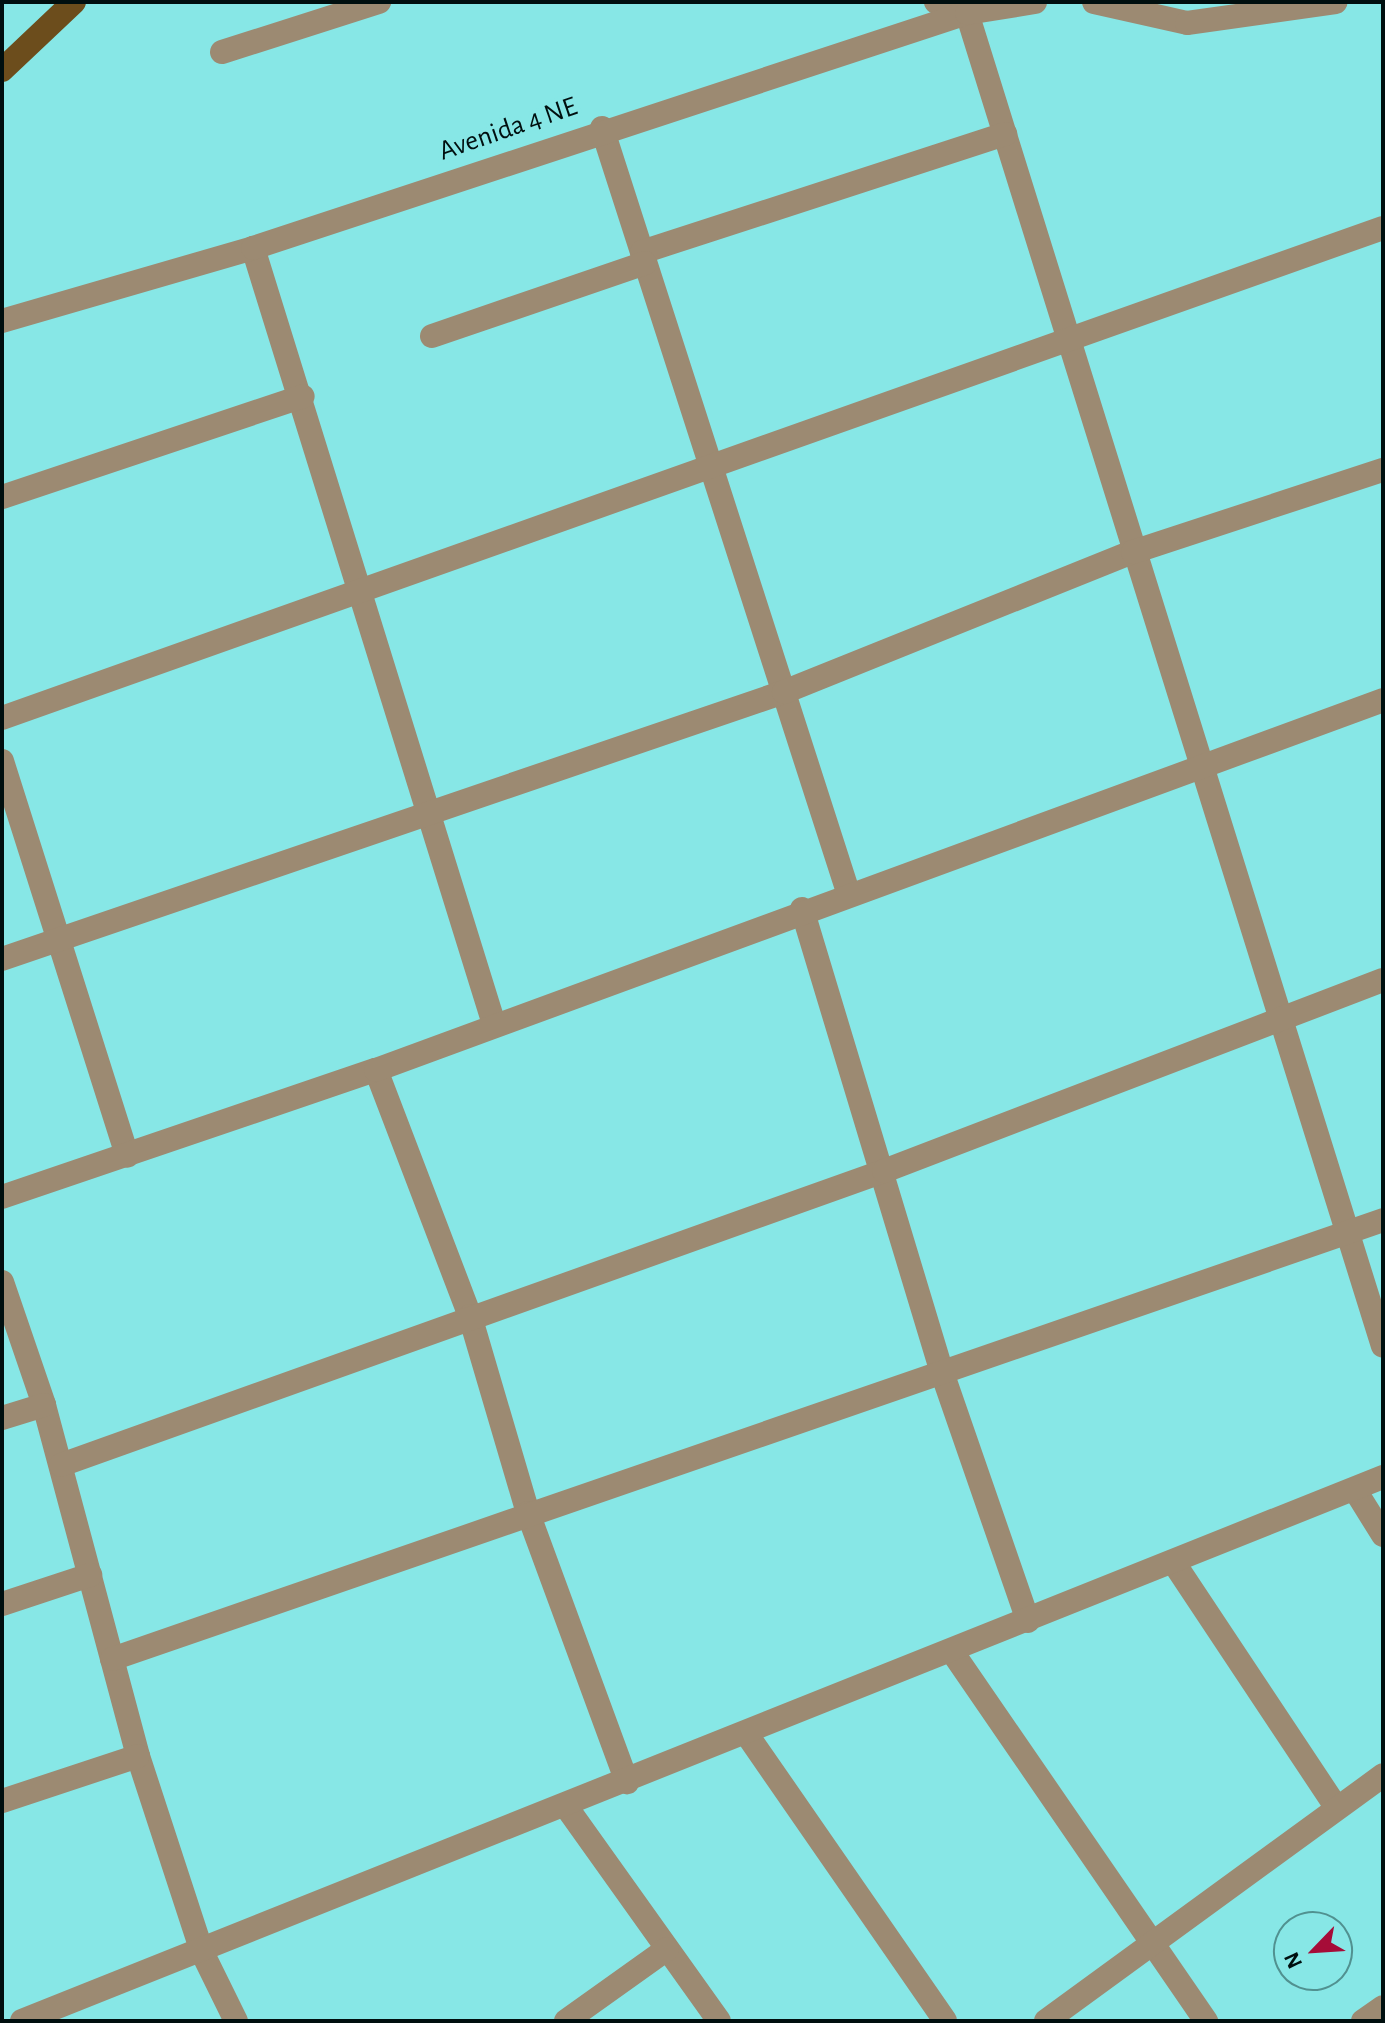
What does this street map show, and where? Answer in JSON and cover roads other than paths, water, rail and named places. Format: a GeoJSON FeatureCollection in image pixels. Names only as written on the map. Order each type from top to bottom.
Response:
{"type":"FeatureCollection","features":[{"type":"Feature","properties":{"kind":"main road"},"geometry":{"type":"LineString","coordinates":[[2,70],[74,2]]}},
{"type":"Feature","properties":{"kind":"street"},"geometry":{"type":"LineString","coordinates":[[222,52],[379,2]]}},
{"type":"Feature","properties":{"kind":"street"},"geometry":{"type":"LineString","coordinates":[[936,2],[967,13],[1133,552],[1207,763],[1278,1016],[1352,1230],[1383,1346]]}},
{"type":"Feature","properties":{"kind":"street","name":"Avenida 4 NE"},"geometry":{"type":"LineString","coordinates":[[2,321],[253,248],[602,128],[967,13],[1035,2]]}},
{"type":"Feature","properties":{"kind":"street"},"geometry":{"type":"LineString","coordinates":[[1094,2],[1187,23],[1336,2]]}},
{"type":"Feature","properties":{"kind":"street"},"geometry":{"type":"LineString","coordinates":[[602,128],[848,892]]}},
{"type":"Feature","properties":{"kind":"street"},"geometry":{"type":"LineString","coordinates":[[432,336],[644,257],[1005,134]]}},
{"type":"Feature","properties":{"kind":"street"},"geometry":{"type":"LineString","coordinates":[[2,718],[362,595],[1066,336],[1383,228]]}},
{"type":"Feature","properties":{"kind":"street"},"geometry":{"type":"LineString","coordinates":[[253,248],[303,396],[427,815],[494,1024]]}},
{"type":"Feature","properties":{"kind":"street"},"geometry":{"type":"LineString","coordinates":[[2,497],[303,396]]}},
{"type":"Feature","properties":{"kind":"street"},"geometry":{"type":"LineString","coordinates":[[2,959],[784,692],[1133,552],[1383,470]]}},
{"type":"Feature","properties":{"kind":"street"},"geometry":{"type":"LineString","coordinates":[[2,1197],[376,1070],[848,892],[1383,700]]}},
{"type":"Feature","properties":{"kind":"street"},"geometry":{"type":"LineString","coordinates":[[2,761],[127,1156]]}},
{"type":"Feature","properties":{"kind":"street"},"geometry":{"type":"LineString","coordinates":[[802,909],[884,1171],[944,1378],[1028,1621]]}},
{"type":"Feature","properties":{"kind":"street"},"geometry":{"type":"LineString","coordinates":[[61,1465],[470,1316],[884,1171],[1278,1016],[1383,980]]}},
{"type":"Feature","properties":{"kind":"street"},"geometry":{"type":"LineString","coordinates":[[376,1070],[470,1316],[528,1513],[627,1782]]}},
{"type":"Feature","properties":{"kind":"street"},"geometry":{"type":"LineString","coordinates":[[112,1659],[528,1513],[944,1378],[1383,1220]]}},
{"type":"Feature","properties":{"kind":"street"},"geometry":{"type":"LineString","coordinates":[[2,1282],[44,1405],[138,1756],[202,1952],[236,2021]]}},
{"type":"Feature","properties":{"kind":"street"},"geometry":{"type":"LineString","coordinates":[[2,1418],[44,1405]]}},
{"type":"Feature","properties":{"kind":"street"},"geometry":{"type":"LineString","coordinates":[[22,2021],[202,1952],[565,1805],[748,1736],[1383,1477]]}},
{"type":"Feature","properties":{"kind":"street"},"geometry":{"type":"LineString","coordinates":[[1355,1490],[1383,1535]]}},
{"type":"Feature","properties":{"kind":"street"},"geometry":{"type":"LineString","coordinates":[[1174,1563],[1337,1808]]}},
{"type":"Feature","properties":{"kind":"street"},"geometry":{"type":"LineString","coordinates":[[2,1604],[90,1575]]}},
{"type":"Feature","properties":{"kind":"street"},"geometry":{"type":"LineString","coordinates":[[953,1653],[1206,2021]]}},
{"type":"Feature","properties":{"kind":"street"},"geometry":{"type":"LineString","coordinates":[[748,1736],[945,2021]]}},
{"type":"Feature","properties":{"kind":"street"},"geometry":{"type":"LineString","coordinates":[[2,1801],[138,1756]]}},
{"type":"Feature","properties":{"kind":"street"},"geometry":{"type":"LineString","coordinates":[[1046,2021],[1383,1775]]}},
{"type":"Feature","properties":{"kind":"street"},"geometry":{"type":"LineString","coordinates":[[565,1805],[719,2021]]}},
{"type":"Feature","properties":{"kind":"street"},"geometry":{"type":"LineString","coordinates":[[566,2021],[667,1949]]}},
{"type":"Feature","properties":{"kind":"street"},"geometry":{"type":"LineString","coordinates":[[1363,2021],[1383,2007]]}}]}
